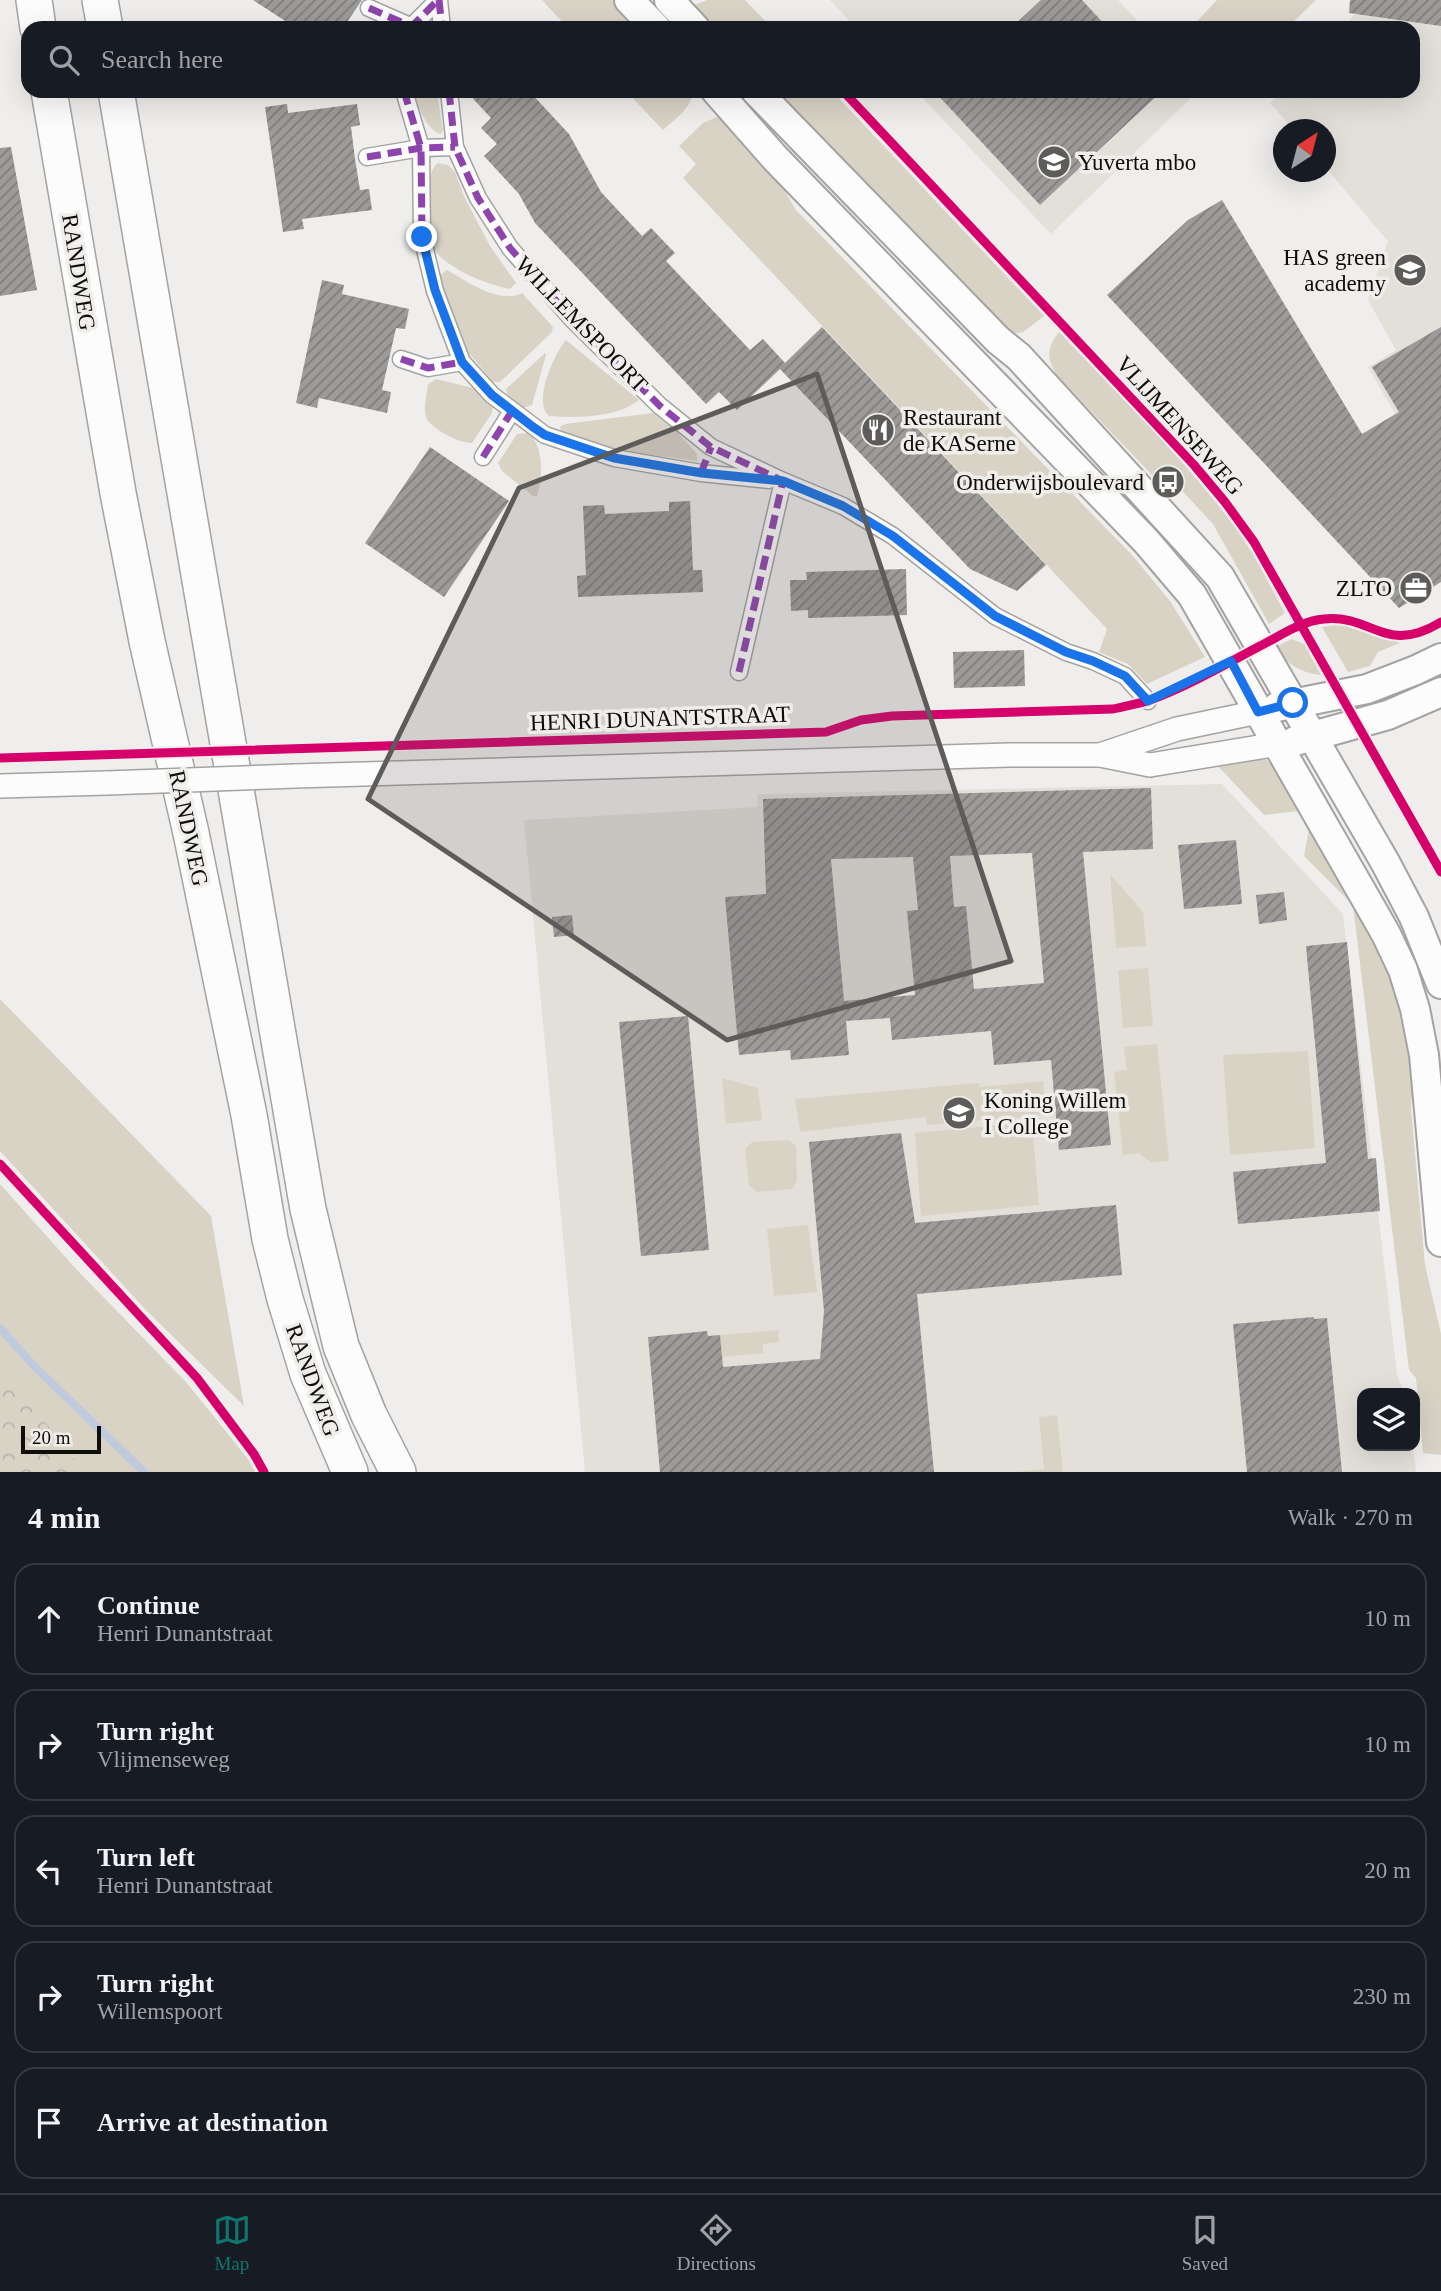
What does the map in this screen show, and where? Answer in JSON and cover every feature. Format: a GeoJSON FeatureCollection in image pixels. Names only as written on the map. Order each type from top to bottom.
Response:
{"type":"FeatureCollection","features":[{"type":"Feature","properties":{"kind":"main road"},"geometry":{"type":"LineString","coordinates":[[34,0],[37,21]]}},
{"type":"Feature","properties":{"kind":"main road"},"geometry":{"type":"LineString","coordinates":[[100,0],[104,21]]}},
{"type":"Feature","properties":{"kind":"main road","name":"RANDWEG"},"geometry":{"type":"LineString","coordinates":[[50,98],[118,493],[147,641],[194,846],[249,1115],[270,1239],[308,1374],[350,1472]]}},
{"type":"Feature","properties":{"kind":"main road","name":"RANDWEG"},"geometry":{"type":"LineString","coordinates":[[118,98],[308,1209],[341,1346],[369,1415],[398,1472]]}},
{"type":"Feature","properties":{"kind":"street"},"geometry":{"type":"LineString","coordinates":[[416,21],[438,0]]}},
{"type":"Feature","properties":{"kind":"street"},"geometry":{"type":"LineString","coordinates":[[438,0],[441,21]]}},
{"type":"Feature","properties":{"kind":"street"},"geometry":{"type":"LineString","coordinates":[[629,0],[649,21]]}},
{"type":"Feature","properties":{"kind":"street"},"geometry":{"type":"LineString","coordinates":[[669,0],[688,21]]}},
{"type":"Feature","properties":{"kind":"street"},"geometry":{"type":"LineString","coordinates":[[369,8],[397,21]]}},
{"type":"Feature","properties":{"kind":"street","name":"WILLEMSPOORT"},"geometry":{"type":"LineString","coordinates":[[406,98],[421,148],[422,237],[435,290],[462,362],[492,395],[545,435],[614,458],[702,473],[783,481]]}},
{"type":"Feature","properties":{"kind":"street","name":"WILLEMSPOORT"},"geometry":{"type":"LineString","coordinates":[[450,98],[455,147],[478,198],[510,248],[572,320],[660,406],[711,447],[853,512],[893,536],[995,616],[1066,652],[1125,676],[1148,701]]}},
{"type":"Feature","properties":{"kind":"street"},"geometry":{"type":"LineString","coordinates":[[722,98],[775,158],[1146,541],[1192,594],[1386,934],[1403,970],[1415,1009],[1426,1069],[1441,1242]]}},
{"type":"Feature","properties":{"kind":"street"},"geometry":{"type":"LineString","coordinates":[[763,98],[998,340],[1019,357],[1220,577],[1385,862],[1414,917],[1441,984]]}},
{"type":"Feature","properties":{"kind":"street"},"geometry":{"type":"LineString","coordinates":[[367,157],[421,148],[455,147]]}},
{"type":"Feature","properties":{"kind":"street"},"geometry":{"type":"LineString","coordinates":[[401,359],[428,368],[462,362]]}},
{"type":"Feature","properties":{"kind":"street"},"geometry":{"type":"LineString","coordinates":[[483,457],[512,411]]}},
{"type":"Feature","properties":{"kind":"street"},"geometry":{"type":"LineString","coordinates":[[702,473],[711,447]]}},
{"type":"Feature","properties":{"kind":"street"},"geometry":{"type":"LineString","coordinates":[[739,672],[783,481]]}},
{"type":"Feature","properties":{"kind":"street"},"geometry":{"type":"LineString","coordinates":[[1293,703],[1367,689],[1441,658]]}},
{"type":"Feature","properties":{"kind":"street"},"geometry":{"type":"LineString","coordinates":[[1313,738],[1388,715],[1441,692]]}},
{"type":"Feature","properties":{"kind":"street","name":"HENRI DUNANTSTRAAT"},"geometry":{"type":"LineString","coordinates":[[1100,755],[1177,729],[1293,703]]}},
{"type":"Feature","properties":{"kind":"street","name":"HENRI DUNANTSTRAAT"},"geometry":{"type":"LineString","coordinates":[[0,786],[771,761],[1100,755],[1150,765],[1313,738]]}},
{"type":"Feature","properties":{"kind":"highlighted area"},"geometry":{"type":"Polygon","coordinates":[[[817,374],[1011,961],[727,1040],[368,799],[519,488],[817,374]]]}},
{"type":"Feature","properties":{"kind":"shaded area"},"geometry":{"type":"Polygon","coordinates":[[[830,0],[1118,0],[1138,21],[850,21],[830,0]]]}},
{"type":"Feature","properties":{"kind":"shaded area","name":"HAS green academy"},"geometry":{"type":"Polygon","coordinates":[[[1369,0],[1441,0],[1441,493],[1368,367],[1396,350],[1368,300],[1388,241],[1336,180],[1336,119],[1284,119],[1270,103],[1275,98],[1420,98],[1420,21],[1349,21],[1369,0]]]}},
{"type":"Feature","properties":{"kind":"shaded area","name":"Yuverta mbo"},"geometry":{"type":"Polygon","coordinates":[[[923,98],[1191,98],[1051,234],[923,98]]]}},
{"type":"Feature","properties":{"kind":"shaded area","name":"Koning Willem I College"},"geometry":{"type":"Polygon","coordinates":[[[1222,784],[1343,914],[1397,1374],[1402,1388],[1357,1388],[1357,1451],[1414,1451],[1416,1472],[585,1472],[524,820],[757,807],[758,794],[1222,784]]]}},
{"type":"Feature","properties":{"kind":"green space"},"geometry":{"type":"Polygon","coordinates":[[[542,0],[612,0],[632,21],[562,21],[542,0]]]}},
{"type":"Feature","properties":{"kind":"green space"},"geometry":{"type":"Polygon","coordinates":[[[707,0],[745,0],[765,21],[700,21],[692,6],[707,0]]]}},
{"type":"Feature","properties":{"kind":"green space"},"geometry":{"type":"Polygon","coordinates":[[[1217,0],[1316,0],[1294,21],[1198,21],[1217,0]]]}},
{"type":"Feature","properties":{"kind":"green space"},"geometry":{"type":"Polygon","coordinates":[[[415,98],[438,98],[443,131],[440,134],[430,127],[415,98]]]}},
{"type":"Feature","properties":{"kind":"green space"},"geometry":{"type":"Polygon","coordinates":[[[633,98],[692,98],[686,109],[663,130],[633,98]]]}},
{"type":"Feature","properties":{"kind":"green space"},"geometry":{"type":"Polygon","coordinates":[[[780,98],[839,98],[1044,316],[1023,332],[1008,335],[780,98]]]}},
{"type":"Feature","properties":{"kind":"green space"},"geometry":{"type":"Polygon","coordinates":[[[717,117],[729,122],[751,143],[796,210],[1132,555],[1170,601],[1205,657],[1147,684],[1128,664],[1099,652],[1107,629],[683,178],[696,164],[679,146],[703,123],[717,117]]]}},
{"type":"Feature","properties":{"kind":"green space"},"geometry":{"type":"Polygon","coordinates":[[[438,163],[448,165],[455,172],[464,196],[490,246],[516,283],[510,289],[467,274],[444,260],[435,250],[428,216],[428,190],[433,169],[438,163]]]}},
{"type":"Feature","properties":{"kind":"green space"},"geometry":{"type":"Polygon","coordinates":[[[447,270],[493,294],[513,296],[522,293],[553,327],[552,332],[500,382],[493,382],[469,353],[441,282],[440,275],[447,270]]]}},
{"type":"Feature","properties":{"kind":"green space"},"geometry":{"type":"Polygon","coordinates":[[[1059,332],[1157,434],[1203,487],[1246,543],[1285,613],[1269,624],[1213,524],[1162,469],[1154,477],[1060,379],[1049,356],[1051,344],[1059,332]]]}},
{"type":"Feature","properties":{"kind":"green space"},"geometry":{"type":"Polygon","coordinates":[[[566,340],[639,400],[608,414],[584,417],[549,416],[544,409],[544,389],[551,367],[566,340]]]}},
{"type":"Feature","properties":{"kind":"green space"},"geometry":{"type":"Polygon","coordinates":[[[545,353],[532,405],[523,408],[507,394],[506,389],[545,353]]]}},
{"type":"Feature","properties":{"kind":"green space"},"geometry":{"type":"Polygon","coordinates":[[[436,379],[477,389],[493,405],[492,413],[472,443],[446,434],[428,421],[425,409],[428,384],[436,379]]]}},
{"type":"Feature","properties":{"kind":"green space"},"geometry":{"type":"Polygon","coordinates":[[[653,413],[678,433],[697,454],[697,461],[616,450],[561,431],[560,427],[565,424],[653,413]]]}},
{"type":"Feature","properties":{"kind":"green space"},"geometry":{"type":"Polygon","coordinates":[[[528,433],[537,445],[541,462],[537,496],[533,496],[502,471],[498,463],[517,434],[528,433]]]}},
{"type":"Feature","properties":{"kind":"green space"},"geometry":{"type":"Polygon","coordinates":[[[1336,625],[1400,643],[1378,652],[1370,666],[1348,672],[1322,627],[1336,625]]]}},
{"type":"Feature","properties":{"kind":"green space"},"geometry":{"type":"Polygon","coordinates":[[[1292,639],[1304,644],[1321,675],[1295,667],[1275,647],[1292,639]]]}},
{"type":"Feature","properties":{"kind":"green space"},"geometry":{"type":"Polygon","coordinates":[[[1263,758],[1277,767],[1307,810],[1264,815],[1215,763],[1263,758]]]}},
{"type":"Feature","properties":{"kind":"green space"},"geometry":{"type":"Polygon","coordinates":[[[1310,823],[1379,940],[1414,1047],[1411,1109],[1425,1265],[1441,1334],[1441,1455],[1423,1453],[1420,1388],[1417,1388],[1416,1378],[1409,1370],[1353,905],[1304,856],[1310,823]]]}},
{"type":"Feature","properties":{"kind":"green space"},"geometry":{"type":"Polygon","coordinates":[[[1110,874],[1143,912],[1146,946],[1116,948],[1110,874]]]}},
{"type":"Feature","properties":{"kind":"green space"},"geometry":{"type":"Polygon","coordinates":[[[1148,968],[1153,1026],[1123,1028],[1118,970],[1148,968]]]}},
{"type":"Feature","properties":{"kind":"green space"},"geometry":{"type":"Polygon","coordinates":[[[0,999],[211,1216],[244,1406],[146,1310],[0,1151],[0,999]]]}},
{"type":"Feature","properties":{"kind":"green space"},"geometry":{"type":"Polygon","coordinates":[[[1157,1044],[1169,1161],[1151,1162],[1139,1153],[1123,1155],[1114,1072],[1127,1070],[1124,1047],[1157,1044]]]}},
{"type":"Feature","properties":{"kind":"green space"},"geometry":{"type":"Polygon","coordinates":[[[1308,1051],[1315,1148],[1230,1155],[1223,1055],[1308,1051]]]}},
{"type":"Feature","properties":{"kind":"green space"},"geometry":{"type":"Polygon","coordinates":[[[722,1078],[758,1088],[762,1120],[726,1124],[722,1078]]]}},
{"type":"Feature","properties":{"kind":"green space"},"geometry":{"type":"Polygon","coordinates":[[[1043,1081],[1046,1115],[927,1125],[925,1117],[800,1132],[795,1099],[979,1083],[980,1087],[1043,1081]]]}},
{"type":"Feature","properties":{"kind":"green space"},"geometry":{"type":"Polygon","coordinates":[[[1032,1122],[1039,1205],[921,1216],[915,1133],[1032,1122]]]}},
{"type":"Feature","properties":{"kind":"green space"},"geometry":{"type":"Polygon","coordinates":[[[789,1140],[796,1146],[797,1181],[792,1189],[757,1192],[749,1185],[745,1149],[752,1142],[789,1140]]]}},
{"type":"Feature","properties":{"kind":"green space"},"geometry":{"type":"Polygon","coordinates":[[[0,1184],[77,1270],[186,1382],[248,1459],[255,1472],[0,1472],[0,1184]]]}},
{"type":"Feature","properties":{"kind":"green space"},"geometry":{"type":"Polygon","coordinates":[[[808,1225],[817,1292],[774,1296],[767,1229],[808,1225]]]}},
{"type":"Feature","properties":{"kind":"green space"},"geometry":{"type":"Polygon","coordinates":[[[778,1330],[779,1342],[763,1344],[763,1353],[721,1357],[720,1335],[778,1330]]]}},
{"type":"Feature","properties":{"kind":"green space"},"geometry":{"type":"Polygon","coordinates":[[[0,1364],[84,1472],[0,1472],[0,1364]]]}},
{"type":"Feature","properties":{"kind":"green space"},"geometry":{"type":"Polygon","coordinates":[[[1057,1415],[1063,1472],[1015,1472],[1044,1469],[1039,1417],[1057,1415]]]}},
{"type":"Feature","properties":{"kind":"building"},"geometry":{"type":"Polygon","coordinates":[[[253,0],[362,0],[348,21],[285,21],[253,0]]]}},
{"type":"Feature","properties":{"kind":"building"},"geometry":{"type":"Polygon","coordinates":[[[1041,0],[1082,0],[1102,21],[1018,21],[1041,0]]]}},
{"type":"Feature","properties":{"kind":"building"},"geometry":{"type":"Polygon","coordinates":[[[1350,0],[1441,0],[1441,26],[1420,21],[1349,13],[1350,0]]]}},
{"type":"Feature","properties":{"kind":"building"},"geometry":{"type":"Polygon","coordinates":[[[472,98],[536,98],[569,134],[601,192],[642,236],[651,228],[675,253],[666,261],[750,350],[763,339],[785,363],[822,327],[1046,565],[1017,591],[970,569],[780,369],[737,410],[719,392],[706,404],[535,223],[519,194],[484,156],[497,144],[481,128],[491,118],[472,98]]]}},
{"type":"Feature","properties":{"kind":"building"},"geometry":{"type":"Polygon","coordinates":[[[941,98],[1155,98],[1040,205],[941,98]]]}},
{"type":"Feature","properties":{"kind":"building"},"geometry":{"type":"Polygon","coordinates":[[[287,104],[288,113],[357,104],[360,125],[351,127],[355,159],[360,190],[369,189],[372,210],[302,219],[304,229],[283,232],[265,107],[287,104]]]}},
{"type":"Feature","properties":{"kind":"building"},"geometry":{"type":"Polygon","coordinates":[[[11,147],[37,290],[0,296],[0,148],[11,147]]]}},
{"type":"Feature","properties":{"kind":"building"},"geometry":{"type":"Polygon","coordinates":[[[1222,200],[1362,434],[1399,412],[1372,367],[1441,327],[1441,582],[1399,608],[1107,295],[1188,220],[1222,200]]]}},
{"type":"Feature","properties":{"kind":"building"},"geometry":{"type":"Polygon","coordinates":[[[322,280],[344,285],[342,294],[409,309],[405,329],[396,328],[382,390],[391,392],[387,413],[319,398],[317,408],[296,403],[322,280]]]}},
{"type":"Feature","properties":{"kind":"building"},"geometry":{"type":"Polygon","coordinates":[[[430,447],[509,501],[444,597],[365,543],[430,447]]]}},
{"type":"Feature","properties":{"kind":"building"},"geometry":{"type":"Polygon","coordinates":[[[690,501],[693,570],[702,570],[703,592],[578,597],[577,576],[586,575],[583,506],[604,505],[605,514],[669,511],[669,502],[690,501]]]}},
{"type":"Feature","properties":{"kind":"building"},"geometry":{"type":"Polygon","coordinates":[[[906,569],[907,615],[808,618],[808,610],[791,611],[790,580],[807,580],[806,572],[906,569]]]}},
{"type":"Feature","properties":{"kind":"building"},"geometry":{"type":"Polygon","coordinates":[[[1024,650],[1025,686],[954,688],[953,652],[1024,650]]]}},
{"type":"Feature","properties":{"kind":"building"},"geometry":{"type":"Polygon","coordinates":[[[1151,788],[1153,849],[1083,852],[1111,1145],[1059,1150],[1051,1060],[994,1065],[991,1031],[892,1040],[890,1018],[846,1021],[849,1055],[791,1060],[790,1050],[739,1055],[725,897],[766,894],[763,799],[1151,788]],[[1032,853],[950,856],[954,907],[966,906],[974,989],[1044,983],[1032,853]],[[913,857],[831,859],[844,1001],[915,995],[907,911],[918,910],[913,857]]]}},
{"type":"Feature","properties":{"kind":"building"},"geometry":{"type":"Polygon","coordinates":[[[1236,840],[1242,904],[1184,909],[1178,845],[1236,840]]]}},
{"type":"Feature","properties":{"kind":"building"},"geometry":{"type":"Polygon","coordinates":[[[1284,892],[1287,920],[1259,924],[1256,895],[1284,892]]]}},
{"type":"Feature","properties":{"kind":"building"},"geometry":{"type":"Polygon","coordinates":[[[572,915],[574,935],[554,937],[552,917],[572,915]]]}},
{"type":"Feature","properties":{"kind":"building"},"geometry":{"type":"Polygon","coordinates":[[[1347,942],[1368,1159],[1376,1158],[1380,1211],[1238,1224],[1233,1172],[1326,1163],[1306,946],[1347,942]]]}},
{"type":"Feature","properties":{"kind":"building"},"geometry":{"type":"Polygon","coordinates":[[[688,1016],[709,1250],[641,1256],[619,1022],[688,1016]]]}},
{"type":"Feature","properties":{"kind":"building"},"geometry":{"type":"Polygon","coordinates":[[[901,1133],[915,1223],[1116,1205],[1122,1275],[917,1294],[934,1472],[660,1472],[648,1337],[707,1331],[708,1336],[720,1335],[723,1367],[820,1359],[824,1311],[809,1142],[901,1133]]]}},
{"type":"Feature","properties":{"kind":"building"},"geometry":{"type":"Polygon","coordinates":[[[1327,1318],[1342,1472],[1247,1472],[1233,1324],[1327,1318]]]}},
{"type":"Feature","properties":{"kind":"waterway"},"geometry":{"type":"LineString","coordinates":[[0,1328],[34,1366],[144,1472]]}},
{"type":"Feature","properties":{"kind":"marked path"},"geometry":{"type":"LineString","coordinates":[[417,21],[438,0]]}},
{"type":"Feature","properties":{"kind":"marked path"},"geometry":{"type":"LineString","coordinates":[[439,0],[441,21]]}},
{"type":"Feature","properties":{"kind":"marked path"},"geometry":{"type":"LineString","coordinates":[[369,8],[399,21]]}},
{"type":"Feature","properties":{"kind":"marked path"},"geometry":{"type":"LineString","coordinates":[[406,98],[421,148],[422,237],[435,291],[462,362],[492,395],[545,435],[614,458],[701,473],[772,480]]}},
{"type":"Feature","properties":{"kind":"marked path"},"geometry":{"type":"LineString","coordinates":[[450,98],[455,147],[478,198],[510,248],[572,319],[660,406],[711,447],[843,506],[893,536],[995,616],[1066,652],[1125,676],[1148,701]]}},
{"type":"Feature","properties":{"kind":"marked path"},"geometry":{"type":"LineString","coordinates":[[367,157],[421,148],[455,147]]}},
{"type":"Feature","properties":{"kind":"marked path"},"geometry":{"type":"LineString","coordinates":[[401,359],[428,368],[462,362]]}},
{"type":"Feature","properties":{"kind":"marked path"},"geometry":{"type":"LineString","coordinates":[[483,457],[512,411]]}},
{"type":"Feature","properties":{"kind":"marked path"},"geometry":{"type":"LineString","coordinates":[[701,473],[711,447]]}},
{"type":"Feature","properties":{"kind":"marked path"},"geometry":{"type":"LineString","coordinates":[[739,672],[783,481]]}},
{"type":"Feature","properties":{"kind":"cycle path","name":"VLIJMENSEWEG"},"geometry":{"type":"LineString","coordinates":[[850,98],[1194,465],[1225,502],[1254,542],[1441,872]]}},
{"type":"Feature","properties":{"kind":"cycle path"},"geometry":{"type":"LineString","coordinates":[[0,758],[826,732],[861,720],[892,716],[1113,709],[1150,700],[1178,688],[1315,620],[1341,619],[1392,635],[1422,631],[1441,622]]}},
{"type":"Feature","properties":{"kind":"cycle path"},"geometry":{"type":"LineString","coordinates":[[0,1164],[197,1378],[254,1454],[264,1472]]}},
{"type":"Feature","properties":{"kind":"place","name":"Yuverta mbo"},"geometry":{"type":"Point","coordinates":[1054,162]}},
{"type":"Feature","properties":{"kind":"place","name":"HAS green academy"},"geometry":{"type":"Point","coordinates":[1410,270]}},
{"type":"Feature","properties":{"kind":"place","name":"Restaurant de KASerne"},"geometry":{"type":"Point","coordinates":[878,430]}},
{"type":"Feature","properties":{"kind":"place","name":"Onderwijsboulevard"},"geometry":{"type":"Point","coordinates":[1168,482]}},
{"type":"Feature","properties":{"kind":"place","name":"ZLTO"},"geometry":{"type":"Point","coordinates":[1416,588]}},
{"type":"Feature","properties":{"kind":"place","name":"Koning Willem I College"},"geometry":{"type":"Point","coordinates":[959,1113]}},
{"type":"Feature","properties":{"kind":"route"},"geometry":{"type":"LineString","coordinates":[[422,237],[435,290],[462,362],[492,395],[545,435],[614,458],[702,473],[783,481],[843,506],[893,536],[995,616],[1066,652],[1125,676],[1148,701],[1231,661],[1258,712],[1293,703]]}}]}
